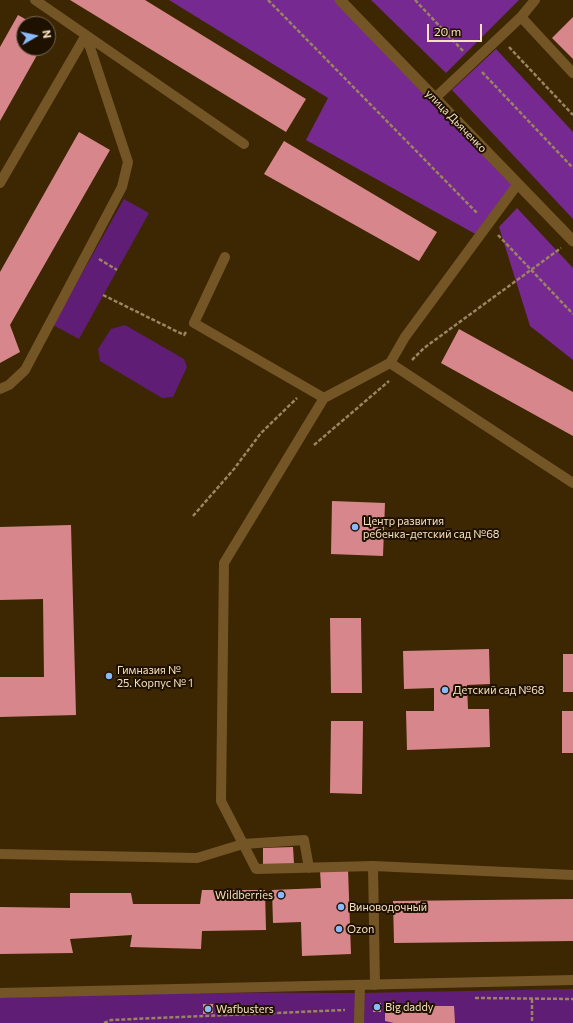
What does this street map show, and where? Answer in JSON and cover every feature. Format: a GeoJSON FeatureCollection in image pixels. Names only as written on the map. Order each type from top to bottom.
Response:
{"type":"FeatureCollection","features":[{"type":"Feature","properties":{"kind":"street","name":"улица Дьяченко"},"geometry":{"type":"LineString","coordinates":[[340,0],[517,185],[573,241]]}},
{"type":"Feature","properties":{"kind":"lane"},"geometry":{"type":"LineString","coordinates":[[35,0],[244,144]]}},
{"type":"Feature","properties":{"kind":"lane"},"geometry":{"type":"LineString","coordinates":[[434,99],[472,61],[521,17],[535,0]]}},
{"type":"Feature","properties":{"kind":"lane"},"geometry":{"type":"LineString","coordinates":[[521,17],[573,73]]}},
{"type":"Feature","properties":{"kind":"lane"},"geometry":{"type":"LineString","coordinates":[[0,183],[86,35]]}},
{"type":"Feature","properties":{"kind":"lane"},"geometry":{"type":"LineString","coordinates":[[0,389],[9,385],[25,370],[122,187],[128,162],[86,35]]}},
{"type":"Feature","properties":{"kind":"lane"},"geometry":{"type":"LineString","coordinates":[[517,185],[405,337],[390,363],[324,398],[224,563],[221,801],[256,869],[373,866],[573,875]]}},
{"type":"Feature","properties":{"kind":"lane"},"geometry":{"type":"LineString","coordinates":[[225,257],[190,320],[324,398]]}},
{"type":"Feature","properties":{"kind":"lane"},"geometry":{"type":"LineString","coordinates":[[390,363],[573,483]]}},
{"type":"Feature","properties":{"kind":"lane"},"geometry":{"type":"LineString","coordinates":[[0,854],[197,858],[242,844],[304,840],[309,868]]}},
{"type":"Feature","properties":{"kind":"lane"},"geometry":{"type":"LineString","coordinates":[[373,866],[375,985]]}},
{"type":"Feature","properties":{"kind":"lane"},"geometry":{"type":"LineString","coordinates":[[0,993],[573,980]]}},
{"type":"Feature","properties":{"kind":"lane"},"geometry":{"type":"LineString","coordinates":[[359,1023],[360,985]]}},
{"type":"Feature","properties":{"kind":"path"},"geometry":{"type":"LineString","coordinates":[[268,0],[532,269],[573,314]]}},
{"type":"Feature","properties":{"kind":"path"},"geometry":{"type":"LineString","coordinates":[[415,0],[573,168]]}},
{"type":"Feature","properties":{"kind":"path"},"geometry":{"type":"LineString","coordinates":[[499,37],[573,116]]}},
{"type":"Feature","properties":{"kind":"path"},"geometry":{"type":"LineString","coordinates":[[311,449],[316,443],[401,371],[424,348],[573,241]]}},
{"type":"Feature","properties":{"kind":"path"},"geometry":{"type":"LineString","coordinates":[[103,295],[184,335],[190,320]]}},
{"type":"Feature","properties":{"kind":"path"},"geometry":{"type":"LineString","coordinates":[[193,516],[234,470],[261,433],[296,398],[324,398]]}},
{"type":"Feature","properties":{"kind":"path"},"geometry":{"type":"LineString","coordinates":[[532,999],[532,1023]]}},
{"type":"Feature","properties":{"kind":"path"},"geometry":{"type":"LineString","coordinates":[[104,1023],[111,1020],[352,1010]]}},
{"type":"Feature","properties":{"kind":"shaded area"},"geometry":{"type":"Polygon","coordinates":[[[169,0],[339,0],[517,185],[479,236],[306,140],[328,98],[169,0]]]}},
{"type":"Feature","properties":{"kind":"shaded area"},"geometry":{"type":"Polygon","coordinates":[[[371,0],[519,0],[446,73],[371,0]]]}},
{"type":"Feature","properties":{"kind":"shaded area"},"geometry":{"type":"Polygon","coordinates":[[[496,49],[573,132],[573,219],[452,90],[496,49]]]}},
{"type":"Feature","properties":{"kind":"shaded area"},"geometry":{"type":"Polygon","coordinates":[[[124,199],[149,213],[79,339],[53,325],[124,199]]]}},
{"type":"Feature","properties":{"kind":"shaded area"},"geometry":{"type":"Polygon","coordinates":[[[517,208],[573,268],[573,360],[530,326],[499,227],[517,208]]]}},
{"type":"Feature","properties":{"kind":"shaded area"},"geometry":{"type":"Polygon","coordinates":[[[125,325],[184,359],[187,367],[173,397],[162,398],[100,361],[98,349],[111,329],[125,325]]]}},
{"type":"Feature","properties":{"kind":"shaded area"},"geometry":{"type":"Polygon","coordinates":[[[573,989],[573,1023],[0,1023],[0,998],[142,992],[360,993],[573,989]]]}},
{"type":"Feature","properties":{"kind":"building"},"geometry":{"type":"Polygon","coordinates":[[[70,0],[145,0],[306,99],[286,132],[70,0]]]}},
{"type":"Feature","properties":{"kind":"building"},"geometry":{"type":"Polygon","coordinates":[[[573,17],[573,59],[552,38],[573,17]]]}},
{"type":"Feature","properties":{"kind":"building"},"geometry":{"type":"Polygon","coordinates":[[[16,19],[16,56],[37,56],[0,121],[0,47],[16,19]]]}},
{"type":"Feature","properties":{"kind":"building"},"geometry":{"type":"Polygon","coordinates":[[[79,132],[110,150],[10,325],[20,352],[0,363],[0,272],[79,132]]]}},
{"type":"Feature","properties":{"kind":"building"},"geometry":{"type":"Polygon","coordinates":[[[284,141],[437,232],[419,261],[264,174],[284,141]]]}},
{"type":"Feature","properties":{"kind":"building"},"geometry":{"type":"Polygon","coordinates":[[[459,329],[573,392],[573,436],[441,363],[459,329]]]}},
{"type":"Feature","properties":{"kind":"building"},"geometry":{"type":"Polygon","coordinates":[[[332,501],[385,503],[383,556],[331,554],[332,501]]]}},
{"type":"Feature","properties":{"kind":"building"},"geometry":{"type":"Polygon","coordinates":[[[71,525],[76,715],[0,717],[0,677],[44,677],[43,599],[0,600],[0,527],[71,525]]]}},
{"type":"Feature","properties":{"kind":"building"},"geometry":{"type":"Polygon","coordinates":[[[330,618],[361,618],[362,693],[331,693],[330,618]]]}},
{"type":"Feature","properties":{"kind":"building"},"geometry":{"type":"Polygon","coordinates":[[[489,649],[490,684],[467,685],[468,709],[489,709],[490,747],[407,750],[406,711],[434,711],[434,688],[404,689],[403,651],[489,649]]]}},
{"type":"Feature","properties":{"kind":"building"},"geometry":{"type":"Polygon","coordinates":[[[563,654],[573,654],[573,692],[563,692],[563,654]]]}},
{"type":"Feature","properties":{"kind":"building"},"geometry":{"type":"Polygon","coordinates":[[[562,711],[573,711],[573,753],[562,753],[562,711]]]}},
{"type":"Feature","properties":{"kind":"building"},"geometry":{"type":"Polygon","coordinates":[[[331,721],[363,721],[362,794],[330,793],[331,721]]]}},
{"type":"Feature","properties":{"kind":"building"},"geometry":{"type":"Polygon","coordinates":[[[293,847],[294,864],[263,865],[263,848],[293,847]]]}},
{"type":"Feature","properties":{"kind":"building"},"geometry":{"type":"Polygon","coordinates":[[[348,869],[351,954],[302,956],[301,922],[273,923],[272,890],[321,888],[320,870],[348,869]]]}},
{"type":"Feature","properties":{"kind":"building"},"geometry":{"type":"Polygon","coordinates":[[[202,890],[265,890],[266,930],[202,931],[201,949],[130,947],[132,935],[70,939],[73,953],[0,954],[0,907],[70,908],[70,893],[131,893],[133,904],[200,904],[202,890]]]}},
{"type":"Feature","properties":{"kind":"building"},"geometry":{"type":"Polygon","coordinates":[[[573,899],[573,941],[394,943],[393,901],[573,899]]]}},
{"type":"Feature","properties":{"kind":"building"},"geometry":{"type":"Polygon","coordinates":[[[374,1003],[381,1003],[381,1012],[373,1012],[374,1003]]]}},
{"type":"Feature","properties":{"kind":"building","name":"Wafbusters"},"geometry":{"type":"Polygon","coordinates":[[[203,1004],[213,1004],[213,1013],[203,1014],[203,1004]]]}},
{"type":"Feature","properties":{"kind":"building"},"geometry":{"type":"Polygon","coordinates":[[[385,1006],[454,1006],[455,1023],[394,1023],[385,1021],[385,1006]]]}},
{"type":"Feature","properties":{"kind":"place","name":"Центр развития ребенка-детский сад №68"},"geometry":{"type":"Point","coordinates":[355,527]}},
{"type":"Feature","properties":{"kind":"place","name":"Гимназия № 25. Корпус № 1"},"geometry":{"type":"Point","coordinates":[109,676]}},
{"type":"Feature","properties":{"kind":"place","name":"Детский сад №68"},"geometry":{"type":"Point","coordinates":[445,690]}},
{"type":"Feature","properties":{"kind":"place","name":"Wildberries"},"geometry":{"type":"Point","coordinates":[281,895]}},
{"type":"Feature","properties":{"kind":"place","name":"Виноводочный"},"geometry":{"type":"Point","coordinates":[341,907]}},
{"type":"Feature","properties":{"kind":"place","name":"Ozon"},"geometry":{"type":"Point","coordinates":[339,929]}},
{"type":"Feature","properties":{"kind":"place","name":"Big daddy"},"geometry":{"type":"Point","coordinates":[377,1007]}},
{"type":"Feature","properties":{"kind":"place","name":"Wafbusters"},"geometry":{"type":"Point","coordinates":[208,1009]}}]}
